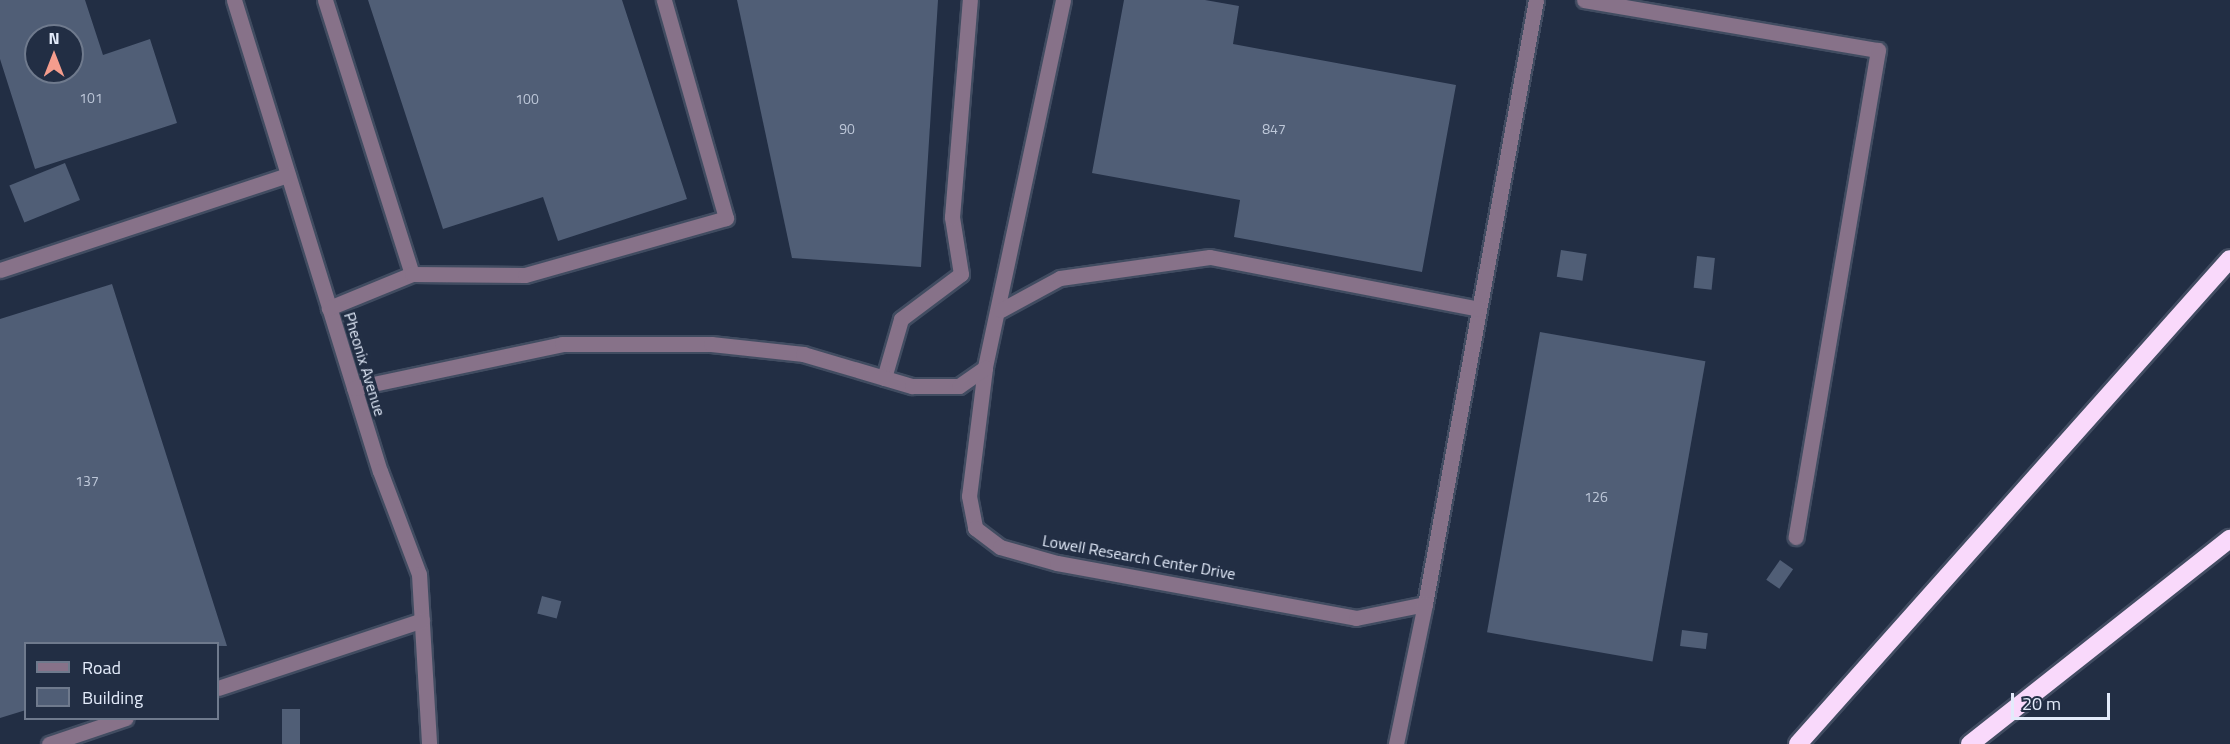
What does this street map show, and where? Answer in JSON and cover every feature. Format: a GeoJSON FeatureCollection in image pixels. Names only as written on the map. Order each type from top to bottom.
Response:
{"type":"FeatureCollection","features":[{"type":"Feature","properties":{"kind":"highway"},"geometry":{"type":"LineString","coordinates":[[1798,744],[2230,259]]}},
{"type":"Feature","properties":{"kind":"highway"},"geometry":{"type":"LineString","coordinates":[[1970,744],[2230,539]]}},
{"type":"Feature","properties":{"kind":"street","name":"Pheonix Avenue"},"geometry":{"type":"LineString","coordinates":[[234,0],[354,388],[419,574],[429,744]]}},
{"type":"Feature","properties":{"kind":"street"},"geometry":{"type":"LineString","coordinates":[[326,0],[412,274]]}},
{"type":"Feature","properties":{"kind":"street"},"geometry":{"type":"LineString","coordinates":[[329,308],[412,274],[525,275],[726,218],[664,0]]}},
{"type":"Feature","properties":{"kind":"street"},"geometry":{"type":"LineString","coordinates":[[884,378],[901,319],[961,274],[952,217],[970,0]]}},
{"type":"Feature","properties":{"kind":"street","name":"Lowell Research Center Drive"},"geometry":{"type":"LineString","coordinates":[[1063,0],[1001,310],[985,368],[969,496],[975,528],[1000,547],[1057,563],[1356,618],[1425,604]]}},
{"type":"Feature","properties":{"kind":"street"},"geometry":{"type":"LineString","coordinates":[[1396,744],[1425,604],[1536,0]]}},
{"type":"Feature","properties":{"kind":"street"},"geometry":{"type":"LineString","coordinates":[[1584,0],[1878,50],[1796,537]]}},
{"type":"Feature","properties":{"kind":"street"},"geometry":{"type":"LineString","coordinates":[[0,270],[288,175]]}},
{"type":"Feature","properties":{"kind":"street"},"geometry":{"type":"LineString","coordinates":[[1001,310],[1060,278],[1209,257],[1479,309]]}},
{"type":"Feature","properties":{"kind":"street"},"geometry":{"type":"LineString","coordinates":[[354,388],[562,344],[723,345],[803,354],[912,386],[959,386],[985,368]]}},
{"type":"Feature","properties":{"kind":"street"},"geometry":{"type":"LineString","coordinates":[[219,688],[422,620]]}},
{"type":"Feature","properties":{"kind":"street"},"geometry":{"type":"LineString","coordinates":[[50,744],[120,720]]}},
{"type":"Feature","properties":{"kind":"building"},"geometry":{"type":"Polygon","coordinates":[[[0,0],[85,0],[103,55],[150,39],[177,123],[35,169],[0,59],[0,0]]]}},
{"type":"Feature","properties":{"kind":"building"},"geometry":{"type":"Polygon","coordinates":[[[368,0],[622,0],[687,199],[558,241],[543,197],[443,229],[368,0]]]}},
{"type":"Feature","properties":{"kind":"building"},"geometry":{"type":"Polygon","coordinates":[[[737,0],[938,0],[921,267],[792,258],[737,0]]]}},
{"type":"Feature","properties":{"kind":"building"},"geometry":{"type":"Polygon","coordinates":[[[1124,0],[1205,0],[1239,6],[1233,44],[1456,85],[1422,272],[1234,237],[1240,200],[1092,173],[1124,0]]]}},
{"type":"Feature","properties":{"kind":"building"},"geometry":{"type":"Polygon","coordinates":[[[65,163],[80,200],[24,223],[9,185],[65,163]]]}},
{"type":"Feature","properties":{"kind":"building"},"geometry":{"type":"Polygon","coordinates":[[[1561,250],[1587,254],[1582,281],[1557,277],[1561,250]]]}},
{"type":"Feature","properties":{"kind":"building"},"geometry":{"type":"Polygon","coordinates":[[[1697,256],[1715,258],[1712,290],[1694,288],[1697,256]]]}},
{"type":"Feature","properties":{"kind":"building"},"geometry":{"type":"Polygon","coordinates":[[[112,284],[227,646],[219,646],[219,642],[24,642],[24,711],[0,718],[0,319],[112,284]]]}},
{"type":"Feature","properties":{"kind":"building"},"geometry":{"type":"Polygon","coordinates":[[[1540,332],[1705,361],[1652,662],[1487,632],[1540,332]]]}},
{"type":"Feature","properties":{"kind":"building"},"geometry":{"type":"Polygon","coordinates":[[[1780,560],[1793,569],[1779,589],[1766,580],[1780,560]]]}},
{"type":"Feature","properties":{"kind":"building"},"geometry":{"type":"Polygon","coordinates":[[[542,596],[561,601],[557,619],[537,613],[542,596]]]}},
{"type":"Feature","properties":{"kind":"building"},"geometry":{"type":"Polygon","coordinates":[[[1682,630],[1708,633],[1706,649],[1680,646],[1682,630]]]}},
{"type":"Feature","properties":{"kind":"building"},"geometry":{"type":"Polygon","coordinates":[[[282,709],[300,709],[300,744],[282,744],[282,709]]]}}]}
